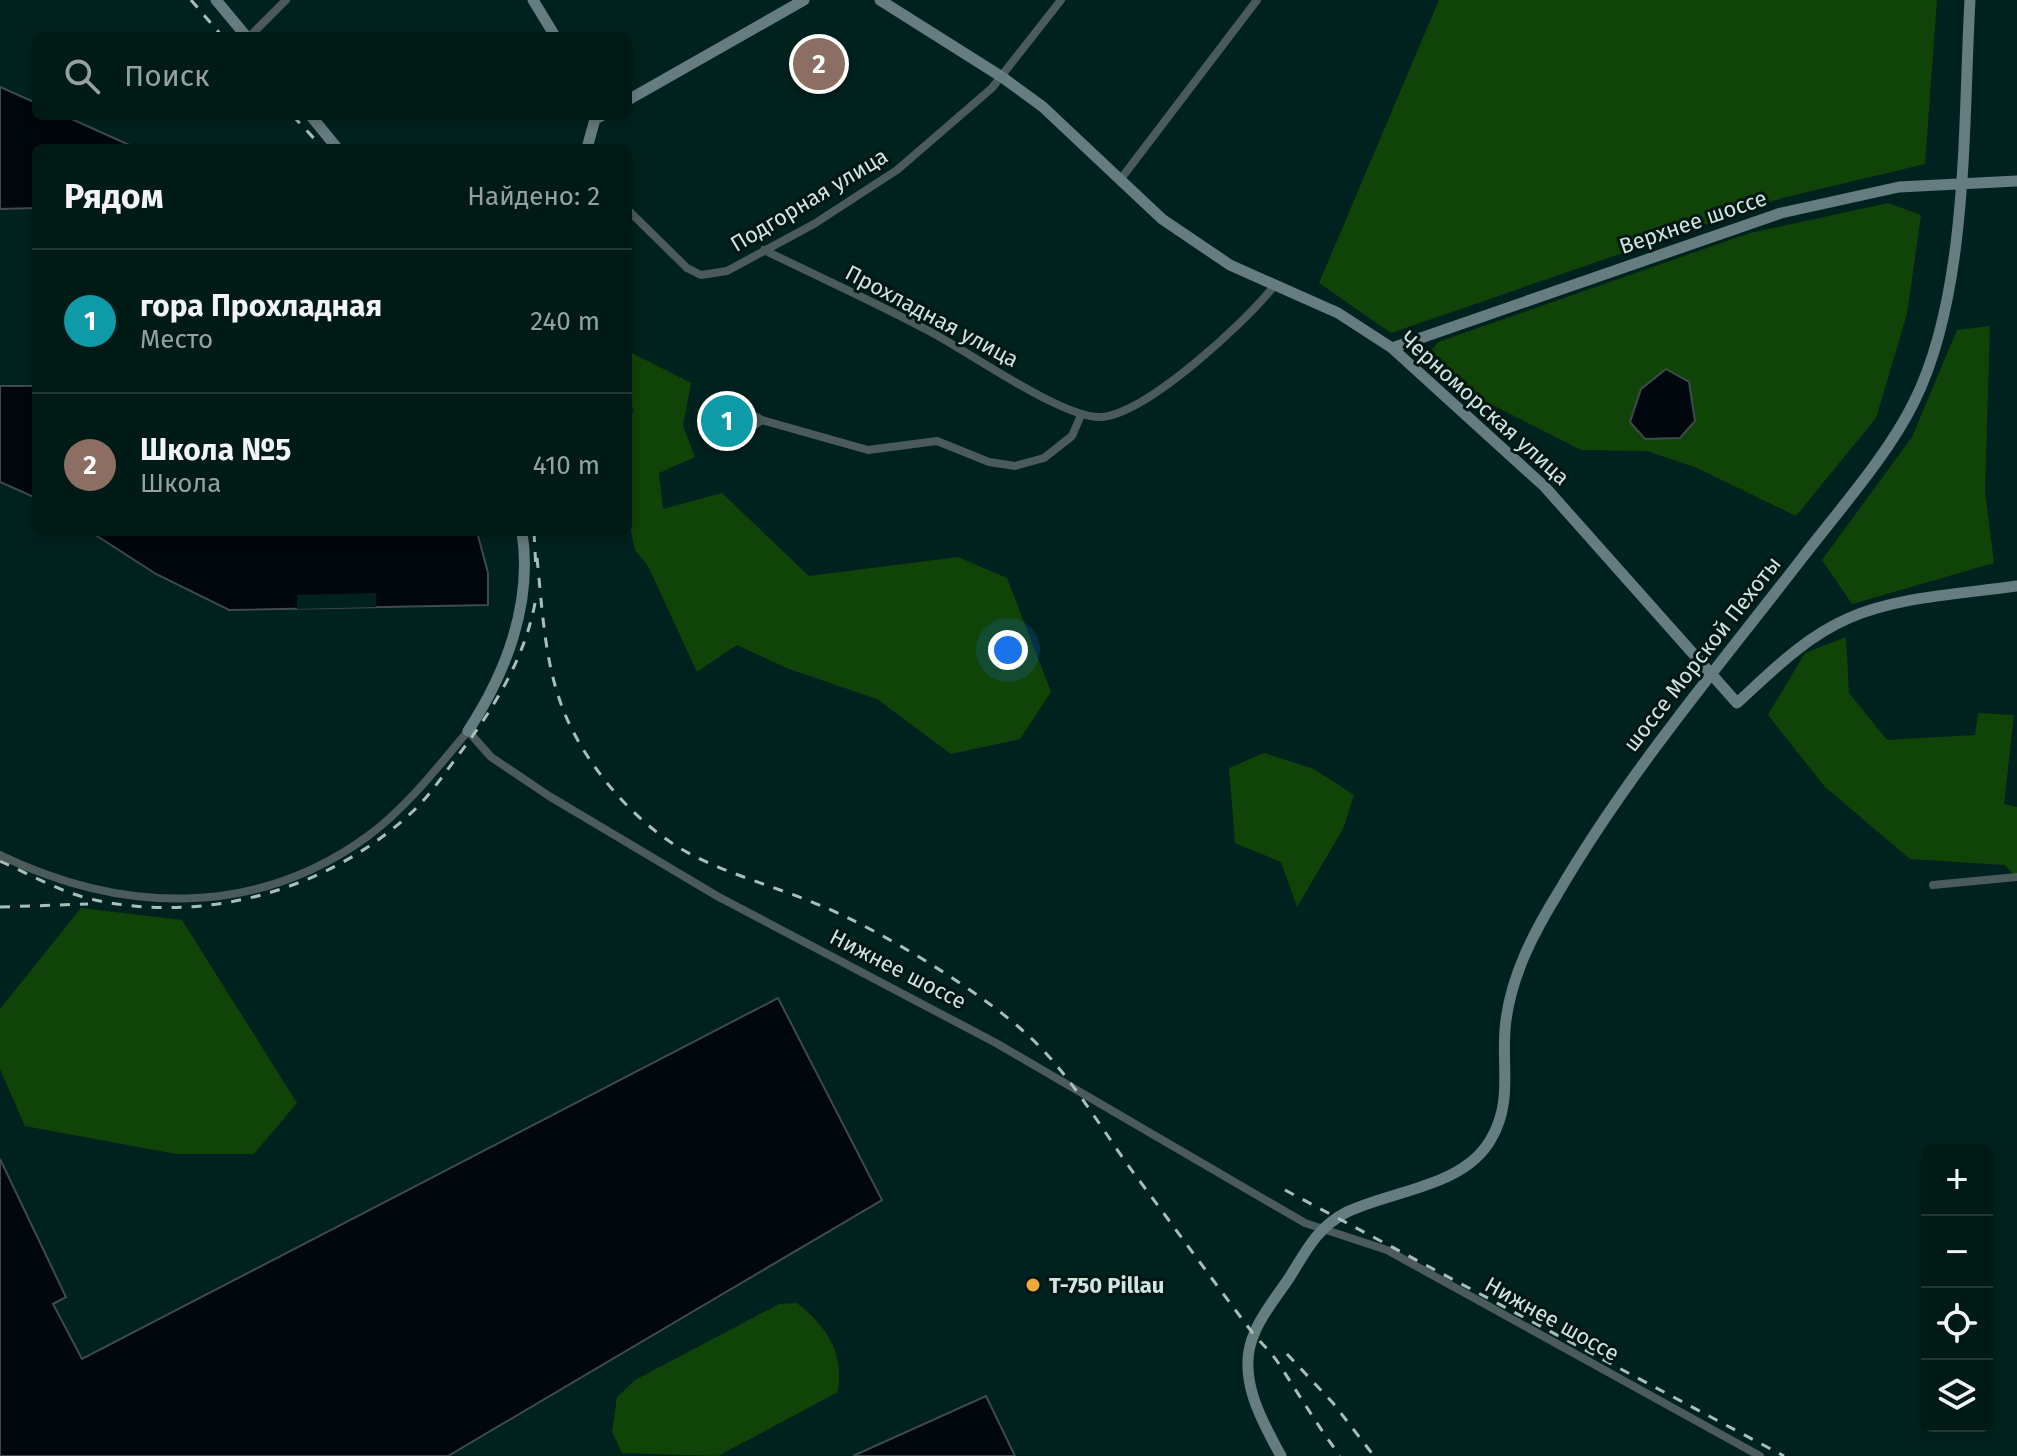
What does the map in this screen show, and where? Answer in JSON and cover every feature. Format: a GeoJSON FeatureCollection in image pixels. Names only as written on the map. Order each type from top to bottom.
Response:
{"type":"FeatureCollection","features":[{"type":"Feature","properties":{"kind":"street"},"geometry":{"type":"LineString","coordinates":[[216,0],[244,32]]}},
{"type":"Feature","properties":{"kind":"street"},"geometry":{"type":"LineString","coordinates":[[252,32],[286,0]]}},
{"type":"Feature","properties":{"kind":"street"},"geometry":{"type":"LineString","coordinates":[[533,0],[553,32]]}},
{"type":"Feature","properties":{"kind":"street"},"geometry":{"type":"LineString","coordinates":[[632,98],[804,0]]}},
{"type":"Feature","properties":{"kind":"street","name":"Подгорная улица"},"geometry":{"type":"LineString","coordinates":[[632,214],[687,268],[701,275],[727,271],[897,170],[1002,77],[1061,0]]}},
{"type":"Feature","properties":{"kind":"street"},"geometry":{"type":"LineString","coordinates":[[1120,180],[1257,0]]}},
{"type":"Feature","properties":{"kind":"street","name":"шоссе Морской Пехоты"},"geometry":{"type":"LineString","coordinates":[[1319,1231],[1363,1205],[1454,1173],[1477,1158],[1490,1142],[1502,1118],[1507,1089],[1505,1025],[1512,989],[1526,951],[1605,814],[1819,535],[1914,402],[1936,340],[1947,293],[1959,185],[1970,0]]}},
{"type":"Feature","properties":{"kind":"street","name":"Черноморская улица"},"geometry":{"type":"LineString","coordinates":[[885,2],[1043,107],[1162,219],[1230,265],[1338,313],[1392,348],[1545,487],[1640,590],[1737,703],[1797,648],[1849,618],[1901,604],[2017,586]]}},
{"type":"Feature","properties":{"kind":"street"},"geometry":{"type":"LineString","coordinates":[[314,120],[334,144]]}},
{"type":"Feature","properties":{"kind":"street"},"geometry":{"type":"LineString","coordinates":[[588,144],[596,120]]}},
{"type":"Feature","properties":{"kind":"street","name":"Верхнее шоссе"},"geometry":{"type":"LineString","coordinates":[[1392,348],[1781,213],[1899,187],[2017,181]]}},
{"type":"Feature","properties":{"kind":"street","name":"Прохладная улица"},"geometry":{"type":"LineString","coordinates":[[764,250],[929,331],[1081,415]]}},
{"type":"Feature","properties":{"kind":"street"},"geometry":{"type":"LineString","coordinates":[[762,420],[730,442],[714,442],[704,430],[704,411],[723,398],[762,420],[868,450],[937,441],[989,462],[1015,466],[1044,458],[1072,436],[1081,415],[1101,417],[1113,414],[1156,394],[1256,309],[1274,286]]}},
{"type":"Feature","properties":{"kind":"street"},"geometry":{"type":"LineString","coordinates":[[0,855],[38,873],[113,895],[192,900],[239,892],[318,866],[368,836],[427,779],[468,731],[489,699],[512,644],[522,590],[522,536]]}},
{"type":"Feature","properties":{"kind":"street","name":"Нижнее шоссе"},"geometry":{"type":"LineString","coordinates":[[468,731],[491,757],[549,796],[717,896],[996,1043],[1319,1231],[1387,1250],[1760,1456]]}},
{"type":"Feature","properties":{"kind":"street"},"geometry":{"type":"LineString","coordinates":[[1933,885],[2017,877]]}},
{"type":"Feature","properties":{"kind":"street"},"geometry":{"type":"LineString","coordinates":[[1281,1456],[1253,1398],[1249,1379],[1249,1349],[1260,1322],[1319,1231]]}},
{"type":"Feature","properties":{"kind":"green space"},"geometry":{"type":"Polygon","coordinates":[[[1439,0],[1937,0],[1925,164],[1782,198],[1391,333],[1319,283],[1439,0]]]}},
{"type":"Feature","properties":{"kind":"green space"},"geometry":{"type":"Polygon","coordinates":[[[1888,203],[1921,215],[1907,314],[1876,418],[1796,516],[1697,468],[1647,451],[1581,450],[1463,390],[1422,363],[1438,342],[1750,233],[1888,203]]]}},
{"type":"Feature","properties":{"kind":"green space"},"geometry":{"type":"Polygon","coordinates":[[[1990,326],[1985,491],[1994,563],[1852,604],[1822,560],[1912,437],[1957,330],[1990,326]]]}},
{"type":"Feature","properties":{"kind":"green space"},"geometry":{"type":"Polygon","coordinates":[[[632,353],[691,383],[683,426],[695,457],[659,473],[663,509],[722,493],[809,576],[958,557],[1007,578],[1051,692],[1020,739],[951,754],[877,699],[789,669],[737,645],[697,672],[648,566],[635,550],[632,536],[632,353]]]}},
{"type":"Feature","properties":{"kind":"green space"},"geometry":{"type":"Polygon","coordinates":[[[1846,637],[1849,693],[1887,740],[1975,735],[1978,713],[2014,715],[2004,804],[2017,807],[2017,878],[2005,865],[1910,859],[1825,787],[1768,715],[1805,653],[1846,637]]]}},
{"type":"Feature","properties":{"kind":"green space"},"geometry":{"type":"Polygon","coordinates":[[[1264,753],[1314,769],[1354,795],[1343,829],[1297,907],[1281,862],[1235,843],[1229,768],[1264,753]]]}},
{"type":"Feature","properties":{"kind":"green space"},"geometry":{"type":"Polygon","coordinates":[[[81,908],[182,920],[297,1103],[254,1154],[176,1154],[25,1126],[0,1069],[0,1009],[81,908]]]}},
{"type":"Feature","properties":{"kind":"green space"},"geometry":{"type":"Polygon","coordinates":[[[797,1303],[817,1321],[831,1342],[838,1365],[838,1392],[718,1456],[622,1453],[612,1432],[617,1397],[635,1380],[779,1304],[797,1303]]]}},
{"type":"Feature","properties":{"kind":"shaded area"},"geometry":{"type":"Polygon","coordinates":[[[0,87],[32,101],[32,120],[74,120],[127,144],[32,144],[32,208],[0,209],[0,87]]]}},
{"type":"Feature","properties":{"kind":"shaded area"},"geometry":{"type":"Polygon","coordinates":[[[1666,369],[1689,382],[1695,421],[1680,438],[1645,439],[1630,422],[1641,389],[1666,369]]]}},
{"type":"Feature","properties":{"kind":"shaded area"},"geometry":{"type":"Polygon","coordinates":[[[0,386],[32,386],[32,496],[0,482],[0,386]]]}},
{"type":"Feature","properties":{"kind":"shaded area"},"geometry":{"type":"Polygon","coordinates":[[[97,536],[478,536],[488,573],[488,605],[229,610],[156,574],[97,536]]]}},
{"type":"Feature","properties":{"kind":"shaded area"},"geometry":{"type":"Polygon","coordinates":[[[778,998],[882,1200],[448,1456],[0,1456],[0,1159],[66,1297],[53,1304],[82,1359],[778,998]]]}},
{"type":"Feature","properties":{"kind":"shaded area"},"geometry":{"type":"Polygon","coordinates":[[[986,1396],[1015,1456],[853,1456],[986,1396]]]}},
{"type":"Feature","properties":{"kind":"pier"},"geometry":{"type":"Polygon","coordinates":[[[376,593],[376,607],[297,609],[297,595],[376,593]]]}},
{"type":"Feature","properties":{"kind":"railway"},"geometry":{"type":"LineString","coordinates":[[191,0],[219,32]]}},
{"type":"Feature","properties":{"kind":"railway"},"geometry":{"type":"LineString","coordinates":[[297,120],[319,144]]}},
{"type":"Feature","properties":{"kind":"railway"},"geometry":{"type":"LineString","coordinates":[[534,536],[536,569]]}},
{"type":"Feature","properties":{"kind":"railway"},"geometry":{"type":"LineString","coordinates":[[537,558],[547,648],[560,701],[579,743],[607,783],[641,819],[678,847],[731,872],[824,907],[904,948],[988,1003],[1032,1039],[1075,1089],[1252,1332],[1277,1361],[1340,1456]]}},
{"type":"Feature","properties":{"kind":"railway"},"geometry":{"type":"LineString","coordinates":[[0,861],[83,897],[137,906],[179,907],[222,903],[263,894],[303,881],[341,863],[410,814],[473,736],[517,660],[532,619],[536,597]]}},
{"type":"Feature","properties":{"kind":"railway"},"geometry":{"type":"LineString","coordinates":[[0,907],[88,904]]}},
{"type":"Feature","properties":{"kind":"railway"},"geometry":{"type":"LineString","coordinates":[[1285,1190],[1784,1456]]}},
{"type":"Feature","properties":{"kind":"railway"},"geometry":{"type":"LineString","coordinates":[[1287,1354],[1333,1403],[1374,1456]]}},
{"type":"Feature","properties":{"kind":"place","name":"Школа №5"},"geometry":{"type":"Point","coordinates":[819,64]}},
{"type":"Feature","properties":{"kind":"place","name":"гора Прохладная"},"geometry":{"type":"Point","coordinates":[727,421]}},
{"type":"Feature","properties":{"kind":"place","name":"T-750 Pillau"},"geometry":{"type":"Point","coordinates":[1033,1285]}}]}
